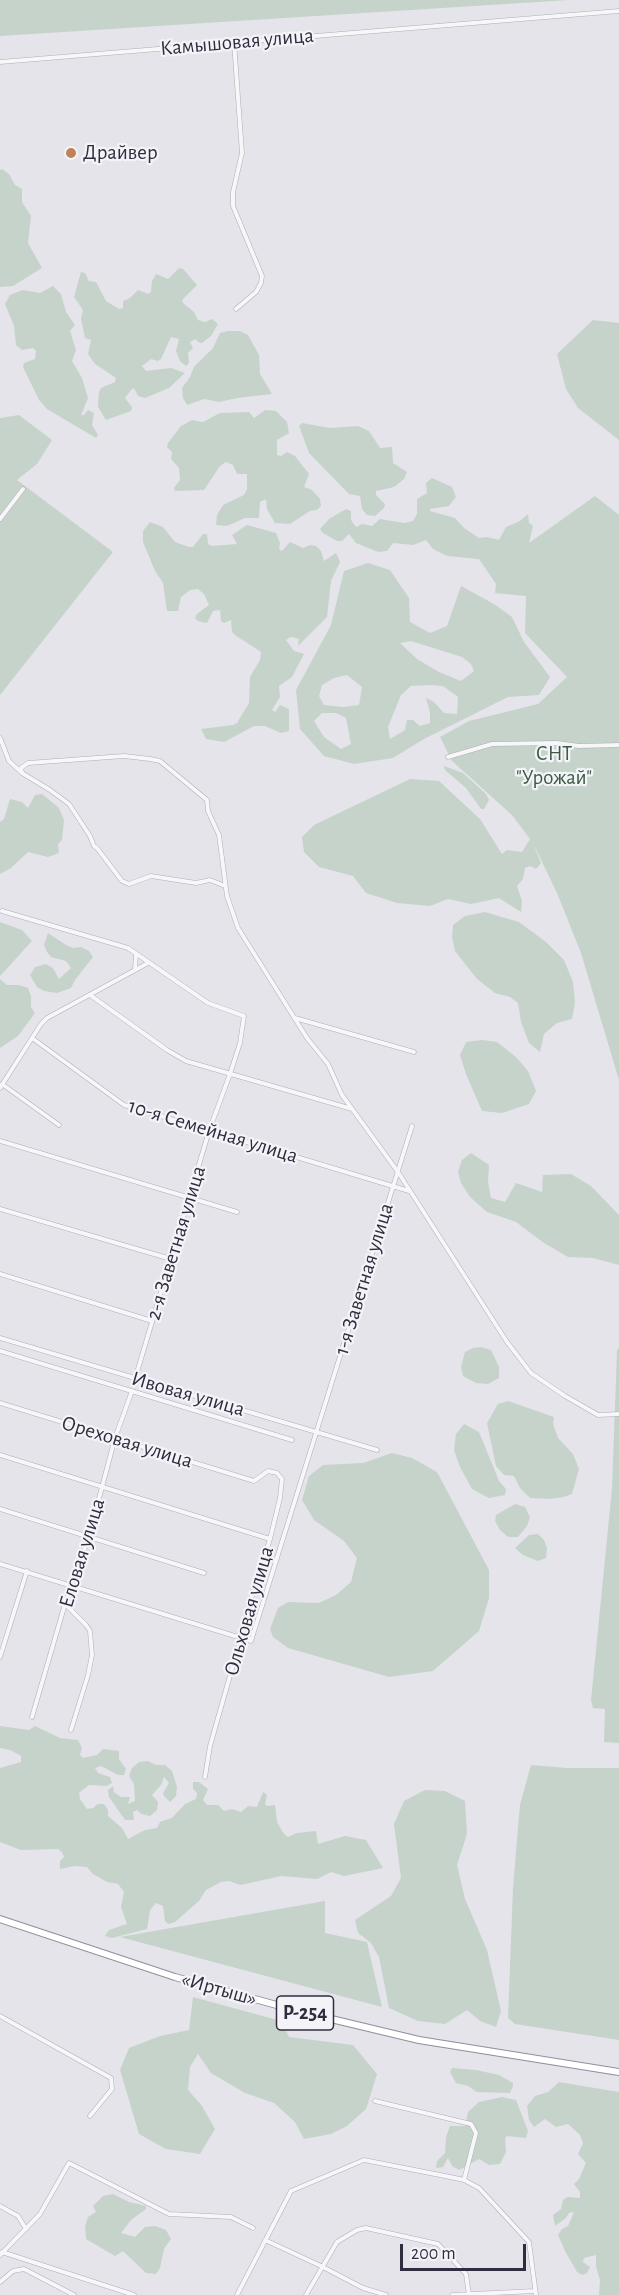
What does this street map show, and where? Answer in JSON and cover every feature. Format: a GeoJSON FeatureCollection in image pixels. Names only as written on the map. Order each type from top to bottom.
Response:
{"type":"FeatureCollection","features":[{"type":"Feature","properties":{"kind":"highway","name":"«Иртыш»"},"geometry":{"type":"LineString","coordinates":[[0,1919],[175,1977],[302,2012],[419,2040],[619,2072]]}},
{"type":"Feature","properties":{"kind":"street","name":"Камышовая улица"},"geometry":{"type":"LineString","coordinates":[[0,62],[619,11]]}},
{"type":"Feature","properties":{"kind":"street"},"geometry":{"type":"LineString","coordinates":[[234,42],[242,153],[233,192],[233,206],[262,276],[261,284],[256,292],[236,309]]}},
{"type":"Feature","properties":{"kind":"street"},"geometry":{"type":"LineString","coordinates":[[0,519],[23,489]]}},
{"type":"Feature","properties":{"kind":"street"},"geometry":{"type":"LineString","coordinates":[[0,738],[9,761],[22,773],[50,789],[69,804],[94,846],[122,881],[129,884],[151,876],[196,883],[210,880],[226,886]]}},
{"type":"Feature","properties":{"kind":"street"},"geometry":{"type":"LineString","coordinates":[[448,757],[492,744],[619,745]]}},
{"type":"Feature","properties":{"kind":"street"},"geometry":{"type":"LineString","coordinates":[[22,773],[21,768],[28,764],[92,758],[124,756],[160,761],[207,800],[208,811],[219,835],[226,886],[238,928],[294,1017],[328,1065],[342,1095],[398,1172],[507,1342],[531,1373],[597,1415],[619,1414]]}},
{"type":"Feature","properties":{"kind":"street"},"geometry":{"type":"LineString","coordinates":[[2,911],[120,946],[148,963],[41,1023],[1,1086],[59,1125]]}},
{"type":"Feature","properties":{"kind":"street"},"geometry":{"type":"LineString","coordinates":[[135,971],[136,954]]}},
{"type":"Feature","properties":{"kind":"street","name":"2-я Заветная улица"},"geometry":{"type":"LineString","coordinates":[[135,1379],[191,1198],[209,1131],[240,1043],[244,1016],[208,1002],[148,963]]}},
{"type":"Feature","properties":{"kind":"street"},"geometry":{"type":"LineString","coordinates":[[90,995],[173,1054],[186,1060],[352,1109]]}},
{"type":"Feature","properties":{"kind":"street"},"geometry":{"type":"LineString","coordinates":[[294,1017],[414,1052]]}},
{"type":"Feature","properties":{"kind":"street","name":"10-я Семейная улица"},"geometry":{"type":"LineString","coordinates":[[32,1038],[124,1105],[410,1191]]}},
{"type":"Feature","properties":{"kind":"street","name":"1-я Заветная улица"},"geometry":{"type":"LineString","coordinates":[[239,1637],[252,1641],[315,1432],[412,1126]]}},
{"type":"Feature","properties":{"kind":"street"},"geometry":{"type":"LineString","coordinates":[[0,1141],[237,1212]]}},
{"type":"Feature","properties":{"kind":"street"},"geometry":{"type":"LineString","coordinates":[[0,1209],[171,1259]]}},
{"type":"Feature","properties":{"kind":"street"},"geometry":{"type":"LineString","coordinates":[[0,1274],[152,1321]]}},
{"type":"Feature","properties":{"kind":"street","name":"Ивовая улица"},"geometry":{"type":"LineString","coordinates":[[0,1338],[135,1379],[242,1408],[376,1450]]}},
{"type":"Feature","properties":{"kind":"street","name":"Ивовая улица"},"geometry":{"type":"LineString","coordinates":[[0,1351],[292,1440]]}},
{"type":"Feature","properties":{"kind":"street","name":"Еловая улица"},"geometry":{"type":"LineString","coordinates":[[32,1717],[65,1604],[74,1585],[115,1438],[132,1391]]}},
{"type":"Feature","properties":{"kind":"street","name":"Ореховая улица"},"geometry":{"type":"LineString","coordinates":[[0,1403],[254,1481]]}},
{"type":"Feature","properties":{"kind":"street"},"geometry":{"type":"LineString","coordinates":[[0,1455],[270,1539]]}},
{"type":"Feature","properties":{"kind":"street","name":"Ольховая улица"},"geometry":{"type":"LineString","coordinates":[[205,1776],[210,1746],[239,1637],[270,1539],[280,1498],[282,1479],[277,1473],[268,1471],[254,1481]]}},
{"type":"Feature","properties":{"kind":"street"},"geometry":{"type":"LineString","coordinates":[[0,1509],[204,1573]]}},
{"type":"Feature","properties":{"kind":"street"},"geometry":{"type":"LineString","coordinates":[[0,1564],[239,1637]]}},
{"type":"Feature","properties":{"kind":"street"},"geometry":{"type":"LineString","coordinates":[[0,1658],[27,1571]]}},
{"type":"Feature","properties":{"kind":"street"},"geometry":{"type":"LineString","coordinates":[[65,1604],[90,1631],[91,1644],[91,1662],[71,1730]]}},
{"type":"Feature","properties":{"kind":"street"},"geometry":{"type":"LineString","coordinates":[[0,2016],[111,2078],[112,2089],[90,2116]]}},
{"type":"Feature","properties":{"kind":"street"},"geometry":{"type":"LineString","coordinates":[[375,2101],[471,2124],[476,2133],[464,2180]]}},
{"type":"Feature","properties":{"kind":"street"},"geometry":{"type":"LineString","coordinates":[[237,2295],[294,2188],[358,2162],[375,2162],[464,2180],[479,2188],[529,2242],[535,2293],[452,2295]]}},
{"type":"Feature","properties":{"kind":"street"},"geometry":{"type":"LineString","coordinates":[[134,2295],[1,2253],[40,2214],[67,2166],[72,2163],[169,2214],[231,2217],[253,2228]]}},
{"type":"Feature","properties":{"kind":"street"},"geometry":{"type":"LineString","coordinates":[[0,2206],[18,2216],[26,2229]]}},
{"type":"Feature","properties":{"kind":"street"},"geometry":{"type":"LineString","coordinates":[[306,2295],[337,2242],[357,2230],[366,2228],[438,2244],[466,2274],[469,2294]]}},
{"type":"Feature","properties":{"kind":"street"},"geometry":{"type":"LineString","coordinates":[[265,2240],[363,2288],[386,2295]]}},
{"type":"Feature","properties":{"kind":"street"},"geometry":{"type":"LineString","coordinates":[[0,2282],[13,2271],[24,2269],[74,2295]]}},
{"type":"Feature","properties":{"kind":"street"},"geometry":{"type":"LineString","coordinates":[[363,2288],[367,2295]]}},
{"type":"Feature","properties":{"kind":"green space"},"geometry":{"type":"Polygon","coordinates":[[[0,0],[569,0],[0,36],[0,0]]]}},
{"type":"Feature","properties":{"kind":"green space"},"geometry":{"type":"Polygon","coordinates":[[[0,170],[9,174],[15,185],[22,189],[22,202],[31,216],[28,243],[42,268],[13,286],[0,287],[0,170]]]}},
{"type":"Feature","properties":{"kind":"green space"},"geometry":{"type":"Polygon","coordinates":[[[179,268],[183,269],[197,285],[182,300],[183,303],[194,312],[198,320],[205,322],[212,319],[218,324],[211,336],[202,343],[196,339],[190,342],[193,348],[188,353],[189,363],[186,366],[180,361],[176,351],[179,339],[171,337],[161,359],[158,361],[151,359],[142,366],[146,371],[171,368],[185,373],[169,388],[145,398],[138,396],[134,388],[125,398],[132,407],[131,411],[106,420],[98,407],[99,392],[101,388],[115,382],[116,378],[95,364],[88,354],[91,340],[85,338],[81,319],[83,310],[74,297],[81,272],[85,273],[89,281],[96,282],[106,301],[119,309],[123,308],[123,301],[138,290],[148,294],[151,292],[152,281],[156,274],[168,279],[179,268]]]}},
{"type":"Feature","properties":{"kind":"green space"},"geometry":{"type":"Polygon","coordinates":[[[53,286],[61,294],[66,312],[75,325],[70,331],[76,350],[72,361],[82,378],[88,398],[81,415],[88,410],[94,413],[92,425],[98,435],[96,438],[47,409],[39,400],[23,367],[24,363],[35,359],[36,351],[33,348],[22,350],[16,345],[14,326],[5,304],[10,295],[23,290],[40,293],[53,286]]]}},
{"type":"Feature","properties":{"kind":"green space"},"geometry":{"type":"Polygon","coordinates":[[[593,320],[619,323],[619,440],[578,408],[566,389],[557,354],[593,320]]]}},
{"type":"Feature","properties":{"kind":"green space"},"geometry":{"type":"Polygon","coordinates":[[[240,331],[248,335],[259,355],[260,374],[272,394],[219,402],[204,399],[187,405],[183,398],[182,388],[194,367],[213,348],[220,333],[240,331]]]}},
{"type":"Feature","properties":{"kind":"green space"},"geometry":{"type":"Polygon","coordinates":[[[265,410],[276,411],[287,422],[289,433],[277,440],[277,455],[281,456],[287,452],[295,456],[309,474],[304,487],[312,490],[320,499],[321,506],[290,524],[275,523],[267,509],[266,499],[260,502],[259,518],[245,518],[227,526],[216,525],[217,515],[223,505],[244,495],[247,489],[247,474],[237,474],[233,465],[226,462],[220,466],[204,490],[175,491],[174,488],[180,480],[179,468],[171,459],[172,452],[167,447],[168,443],[181,426],[192,420],[203,422],[220,413],[249,412],[254,418],[265,410]]]}},
{"type":"Feature","properties":{"kind":"green space"},"geometry":{"type":"Polygon","coordinates":[[[19,415],[52,440],[37,464],[17,480],[113,552],[0,695],[0,418],[19,415]]]}},
{"type":"Feature","properties":{"kind":"green space"},"geometry":{"type":"Polygon","coordinates":[[[302,423],[330,428],[358,426],[369,431],[380,448],[392,447],[393,463],[407,472],[404,479],[394,487],[376,491],[376,495],[385,504],[375,516],[367,515],[362,509],[360,496],[349,494],[309,453],[299,426],[302,423]]]}},
{"type":"Feature","properties":{"kind":"green space","name":"СНТ \"Урожай\""},"geometry":{"type":"Polygon","coordinates":[[[432,478],[452,487],[456,497],[449,506],[430,509],[430,511],[455,518],[464,528],[479,538],[499,540],[506,527],[520,521],[528,514],[529,523],[533,526],[529,543],[595,496],[619,515],[619,1080],[581,953],[557,893],[533,843],[541,863],[536,869],[530,866],[525,868],[523,879],[517,886],[522,901],[521,912],[499,898],[471,904],[448,899],[430,906],[397,903],[366,893],[353,876],[319,867],[304,852],[302,837],[314,825],[410,779],[439,781],[480,819],[502,854],[507,850],[522,852],[530,839],[512,815],[452,761],[440,737],[469,721],[538,704],[567,677],[525,633],[526,596],[495,593],[496,584],[479,559],[447,556],[433,549],[426,540],[413,545],[393,543],[387,551],[378,552],[356,543],[349,534],[342,541],[337,541],[320,529],[329,519],[346,509],[351,511],[351,520],[356,527],[362,524],[372,526],[380,519],[404,523],[413,521],[417,514],[417,499],[427,493],[426,483],[432,478]]]}},
{"type":"Feature","properties":{"kind":"green space"},"geometry":{"type":"Polygon","coordinates":[[[150,522],[163,527],[175,542],[189,547],[193,547],[203,534],[207,534],[208,544],[212,546],[237,544],[232,535],[247,525],[276,533],[280,543],[279,549],[282,551],[290,542],[303,548],[310,545],[316,546],[321,551],[324,561],[336,553],[340,562],[331,581],[327,617],[298,646],[299,639],[291,637],[286,640],[294,651],[304,654],[292,677],[279,686],[280,697],[272,710],[275,712],[280,705],[289,709],[289,731],[281,733],[265,726],[254,726],[224,742],[206,739],[201,729],[237,723],[249,703],[250,677],[260,660],[261,652],[232,632],[231,620],[224,623],[221,621],[220,610],[213,611],[207,623],[195,618],[209,605],[204,594],[198,589],[190,590],[181,597],[178,611],[167,611],[163,583],[155,571],[143,542],[143,531],[150,522]]]}},
{"type":"Feature","properties":{"kind":"green space"},"geometry":{"type":"Polygon","coordinates":[[[368,563],[390,570],[409,598],[410,622],[430,633],[447,626],[461,586],[512,617],[524,642],[550,677],[539,695],[508,697],[424,739],[393,758],[354,764],[324,756],[300,729],[296,690],[331,625],[344,571],[368,563]],[[411,641],[400,643],[417,659],[461,681],[474,671],[471,664],[462,657],[411,641]],[[347,675],[334,678],[322,685],[319,696],[324,705],[343,707],[359,705],[362,687],[347,675]],[[411,686],[401,695],[388,727],[390,739],[405,730],[407,720],[413,720],[420,726],[430,723],[426,698],[434,702],[444,713],[457,714],[458,697],[443,686],[411,686]],[[322,713],[314,721],[324,737],[341,749],[351,744],[346,718],[336,713],[322,713]]]}},
{"type":"Feature","properties":{"kind":"green space"},"geometry":{"type":"Polygon","coordinates":[[[444,766],[463,773],[486,794],[489,800],[484,809],[481,809],[466,788],[445,770],[444,766]]]}},
{"type":"Feature","properties":{"kind":"green space"},"geometry":{"type":"Polygon","coordinates":[[[42,794],[59,808],[64,820],[62,840],[58,844],[59,853],[48,857],[28,852],[11,868],[0,874],[0,822],[4,819],[10,799],[22,802],[28,808],[35,795],[42,794]]]}},
{"type":"Feature","properties":{"kind":"green space"},"geometry":{"type":"Polygon","coordinates":[[[485,912],[519,922],[546,942],[564,960],[573,982],[575,1003],[572,1019],[557,1023],[544,1034],[540,1052],[529,1043],[521,1022],[518,1003],[510,997],[495,993],[477,979],[455,951],[452,937],[453,925],[465,916],[485,912]]]}},
{"type":"Feature","properties":{"kind":"green space"},"geometry":{"type":"Polygon","coordinates":[[[0,922],[22,930],[32,941],[0,976],[0,922]]]}},
{"type":"Feature","properties":{"kind":"green space"},"geometry":{"type":"Polygon","coordinates":[[[48,933],[66,945],[73,948],[81,947],[89,951],[93,957],[71,988],[57,993],[44,991],[37,987],[30,975],[35,967],[46,964],[53,968],[59,979],[71,968],[66,961],[51,957],[47,952],[44,945],[48,933]]]}},
{"type":"Feature","properties":{"kind":"green space"},"geometry":{"type":"Polygon","coordinates":[[[0,979],[7,985],[28,988],[31,1007],[35,1013],[18,1036],[0,1048],[0,979]]]}},
{"type":"Feature","properties":{"kind":"green space"},"geometry":{"type":"Polygon","coordinates":[[[482,1040],[497,1042],[516,1057],[528,1071],[536,1091],[529,1104],[502,1113],[482,1111],[460,1055],[466,1042],[482,1040]]]}},
{"type":"Feature","properties":{"kind":"green space"},"geometry":{"type":"Polygon","coordinates":[[[471,1153],[489,1165],[488,1182],[491,1198],[505,1202],[516,1183],[542,1192],[543,1175],[571,1174],[591,1186],[619,1215],[619,1265],[593,1258],[568,1257],[516,1222],[487,1212],[470,1197],[461,1183],[458,1172],[462,1160],[471,1153]]]}},
{"type":"Feature","properties":{"kind":"green space"},"geometry":{"type":"Polygon","coordinates":[[[481,1347],[491,1350],[499,1367],[499,1378],[488,1384],[476,1383],[463,1376],[461,1367],[465,1352],[481,1347]]]}},
{"type":"Feature","properties":{"kind":"green space"},"geometry":{"type":"Polygon","coordinates":[[[619,1347],[619,1743],[604,1742],[605,1709],[593,1708],[591,1700],[612,1488],[619,1347]]]}},
{"type":"Feature","properties":{"kind":"green space"},"geometry":{"type":"Polygon","coordinates":[[[508,1401],[554,1417],[553,1424],[558,1438],[573,1454],[579,1469],[572,1494],[550,1499],[530,1498],[520,1488],[514,1476],[504,1475],[496,1466],[487,1423],[498,1404],[508,1401]]]}},
{"type":"Feature","properties":{"kind":"green space"},"geometry":{"type":"Polygon","coordinates":[[[464,1424],[479,1432],[499,1481],[506,1489],[505,1495],[489,1498],[472,1489],[454,1450],[456,1434],[464,1424]]]}},
{"type":"Feature","properties":{"kind":"green space"},"geometry":{"type":"Polygon","coordinates":[[[392,1453],[412,1458],[437,1472],[489,1570],[489,1598],[479,1631],[433,1671],[389,1677],[288,1648],[273,1637],[270,1629],[278,1608],[288,1602],[319,1603],[336,1595],[351,1582],[357,1558],[344,1541],[314,1520],[302,1500],[309,1476],[323,1465],[363,1463],[392,1453]]]}},
{"type":"Feature","properties":{"kind":"green space"},"geometry":{"type":"Polygon","coordinates":[[[515,1504],[525,1507],[530,1517],[527,1526],[518,1537],[508,1537],[495,1521],[496,1515],[515,1504]]]}},
{"type":"Feature","properties":{"kind":"green space"},"geometry":{"type":"Polygon","coordinates":[[[538,1534],[544,1540],[547,1548],[546,1558],[538,1561],[523,1555],[515,1548],[529,1535],[538,1534]]]}},
{"type":"Feature","properties":{"kind":"green space"},"geometry":{"type":"Polygon","coordinates":[[[0,1726],[29,1730],[35,1726],[60,1738],[78,1740],[82,1748],[80,1755],[83,1758],[97,1755],[103,1749],[119,1751],[119,1759],[126,1769],[124,1775],[118,1775],[101,1766],[95,1768],[98,1773],[110,1777],[112,1783],[107,1786],[89,1785],[79,1793],[87,1809],[104,1804],[108,1810],[108,1816],[122,1828],[128,1839],[145,1830],[157,1828],[160,1822],[172,1818],[185,1804],[196,1799],[197,1793],[193,1789],[193,1782],[199,1782],[208,1789],[203,1800],[207,1805],[218,1805],[224,1811],[232,1809],[241,1812],[248,1806],[257,1807],[263,1792],[267,1795],[265,1804],[275,1805],[277,1822],[288,1837],[297,1833],[316,1831],[318,1844],[345,1836],[366,1840],[383,1868],[344,1876],[331,1872],[317,1879],[281,1876],[241,1885],[229,1881],[221,1882],[206,1890],[199,1901],[175,1922],[168,1924],[165,1921],[163,1906],[156,1903],[150,1910],[147,1929],[112,1938],[105,1936],[109,1930],[127,1924],[121,1907],[124,1892],[118,1884],[107,1882],[93,1874],[87,1867],[75,1866],[60,1869],[60,1861],[64,1857],[58,1849],[21,1850],[0,1842],[0,1768],[21,1762],[21,1756],[0,1748],[0,1726]]]}},
{"type":"Feature","properties":{"kind":"green space"},"geometry":{"type":"Polygon","coordinates":[[[148,1761],[156,1765],[165,1765],[172,1771],[177,1787],[176,1796],[170,1802],[164,1796],[163,1793],[169,1783],[164,1777],[161,1785],[152,1795],[158,1802],[157,1810],[150,1816],[141,1814],[137,1810],[133,1812],[134,1820],[125,1820],[109,1797],[108,1790],[113,1786],[114,1792],[121,1797],[130,1797],[128,1804],[135,1801],[134,1784],[129,1776],[132,1768],[139,1762],[148,1761]]]}},
{"type":"Feature","properties":{"kind":"green space"},"geometry":{"type":"Polygon","coordinates":[[[531,1765],[619,1768],[619,2040],[515,2024],[508,2018],[513,1887],[520,1805],[531,1765]]]}},
{"type":"Feature","properties":{"kind":"green space"},"geometry":{"type":"Polygon","coordinates":[[[425,1790],[445,1791],[465,1801],[467,1834],[457,1865],[465,1899],[487,1950],[501,2011],[496,2027],[480,2021],[467,2010],[445,2024],[418,2021],[389,2008],[379,1957],[371,1943],[358,1933],[355,1920],[391,1896],[401,1878],[394,1824],[404,1801],[425,1790]]]}},
{"type":"Feature","properties":{"kind":"green space"},"geometry":{"type":"Polygon","coordinates":[[[325,1901],[325,1933],[367,1942],[382,2007],[120,1937],[325,1901]]]}},
{"type":"Feature","properties":{"kind":"green space"},"geometry":{"type":"Polygon","coordinates":[[[193,1997],[281,2021],[289,2037],[353,2045],[377,2074],[366,2109],[347,2126],[331,2134],[304,2139],[295,2122],[274,2103],[245,2093],[211,2073],[198,2054],[190,2067],[188,2090],[202,2106],[215,2129],[200,2154],[166,2149],[139,2134],[120,2070],[129,2048],[160,2036],[189,2030],[193,1997]]]}},
{"type":"Feature","properties":{"kind":"green space"},"geometry":{"type":"Polygon","coordinates":[[[452,2068],[499,2075],[513,2083],[513,2086],[510,2093],[477,2092],[468,2086],[456,2083],[450,2072],[452,2068]]]}},
{"type":"Feature","properties":{"kind":"green space"},"geometry":{"type":"Polygon","coordinates":[[[559,2082],[619,2092],[619,2295],[599,2295],[600,2280],[596,2267],[596,2255],[584,2258],[583,2262],[590,2267],[587,2273],[582,2275],[577,2272],[565,2251],[558,2235],[568,2226],[574,2212],[569,2213],[555,2226],[553,2215],[561,2209],[563,2200],[567,2197],[580,2198],[580,2192],[574,2184],[579,2179],[586,2163],[578,2154],[583,2143],[580,2135],[568,2124],[556,2127],[545,2119],[534,2127],[529,2120],[527,2106],[535,2096],[548,2092],[559,2082]]]}},
{"type":"Feature","properties":{"kind":"green space"},"geometry":{"type":"Polygon","coordinates":[[[502,2097],[516,2100],[528,2131],[526,2138],[507,2136],[505,2138],[506,2152],[500,2164],[489,2165],[479,2159],[459,2170],[452,2166],[448,2158],[443,2167],[436,2168],[437,2161],[445,2153],[446,2137],[450,2126],[465,2126],[468,2112],[479,2102],[502,2097]]]}},
{"type":"Feature","properties":{"kind":"green space"},"geometry":{"type":"Polygon","coordinates":[[[113,2194],[129,2202],[146,2206],[146,2209],[131,2220],[121,2233],[135,2237],[145,2227],[155,2226],[166,2230],[171,2239],[164,2249],[160,2268],[156,2274],[146,2273],[123,2251],[115,2256],[86,2239],[85,2227],[88,2217],[96,2212],[93,2206],[103,2196],[113,2194]]]}},
{"type":"Feature","properties":{"kind":"place","name":"Драйвер"},"geometry":{"type":"Point","coordinates":[71,153]}}]}
